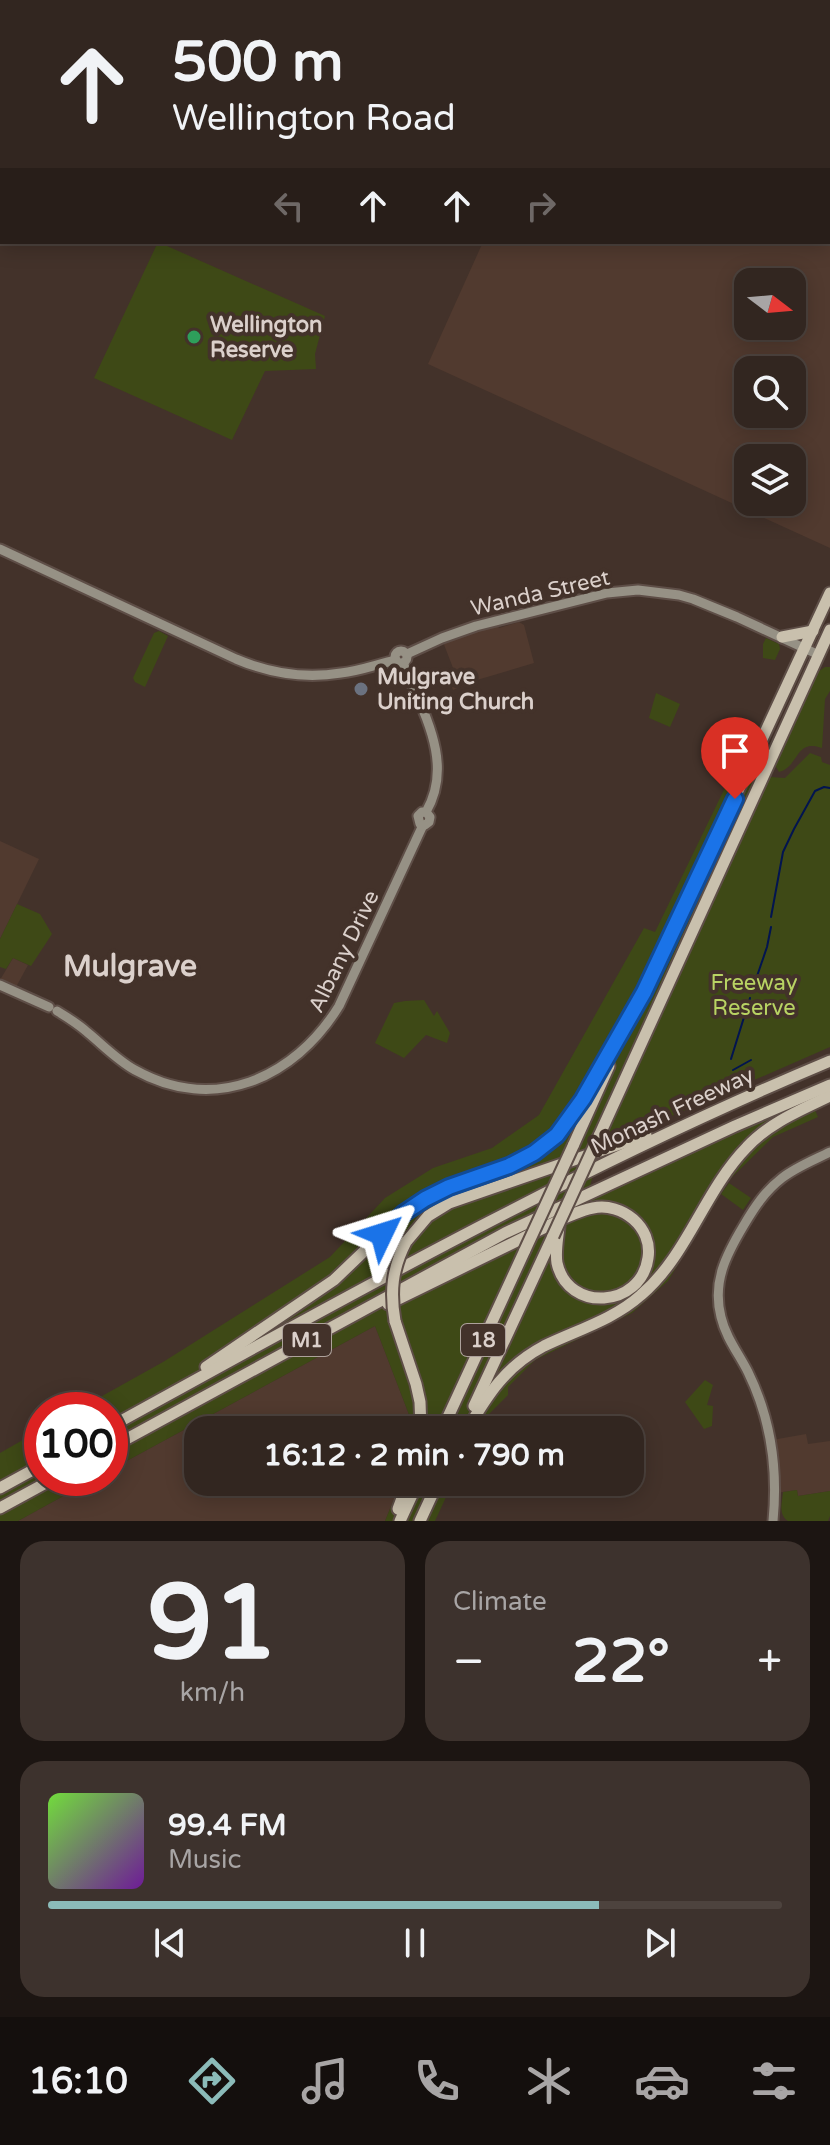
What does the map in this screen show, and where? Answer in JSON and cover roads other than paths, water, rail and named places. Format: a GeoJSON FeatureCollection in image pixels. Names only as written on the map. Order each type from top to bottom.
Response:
{"type":"FeatureCollection","features":[{"type":"Feature","properties":{"kind":"highway","name":"18"},"geometry":{"type":"LineString","coordinates":[[448,1416],[830,593]]}},
{"type":"Feature","properties":{"kind":"highway","name":"18"},"geometry":{"type":"LineString","coordinates":[[471,1416],[830,630]]}},
{"type":"Feature","properties":{"kind":"highway"},"geometry":{"type":"LineString","coordinates":[[782,637],[813,631]]}},
{"type":"Feature","properties":{"kind":"highway"},"geometry":{"type":"LineString","coordinates":[[746,777],[760,783]]}},
{"type":"Feature","properties":{"kind":"highway"},"geometry":{"type":"LineString","coordinates":[[160,1400],[334,1280],[404,1213],[425,1199],[509,1166],[548,1143],[578,1107],[644,992]]}},
{"type":"Feature","properties":{"kind":"highway","name":"Monash Freeway"},"geometry":{"type":"LineString","coordinates":[[128,1417],[459,1236],[669,1131],[830,1061]]}},
{"type":"Feature","properties":{"kind":"highway","name":"Monash Freeway"},"geometry":{"type":"LineString","coordinates":[[128,1438],[505,1233],[830,1085]]}},
{"type":"Feature","properties":{"kind":"highway"},"geometry":{"type":"LineString","coordinates":[[420,1416],[416,1384],[391,1299],[395,1267],[406,1242],[428,1216],[449,1203],[624,1144],[754,1092]]}},
{"type":"Feature","properties":{"kind":"highway"},"geometry":{"type":"LineString","coordinates":[[474,1416],[494,1386],[522,1361],[545,1346],[617,1312],[643,1294],[670,1263],[718,1183],[749,1144],[770,1127],[830,1096]]}},
{"type":"Feature","properties":{"kind":"highway"},"geometry":{"type":"LineString","coordinates":[[296,1346],[591,1208],[619,1210],[637,1223],[648,1246],[644,1272],[633,1287],[623,1294],[604,1298],[587,1296],[562,1274],[557,1263],[557,1231]]}},
{"type":"Feature","properties":{"kind":"highway"},"geometry":{"type":"LineString","coordinates":[[0,1488],[24,1475]]}},
{"type":"Feature","properties":{"kind":"highway"},"geometry":{"type":"LineString","coordinates":[[0,1508],[24,1495]]}},
{"type":"Feature","properties":{"kind":"highway"},"geometry":{"type":"LineString","coordinates":[[393,1521],[403,1496]]}},
{"type":"Feature","properties":{"kind":"highway"},"geometry":{"type":"LineString","coordinates":[[400,1521],[412,1496]]}},
{"type":"Feature","properties":{"kind":"highway"},"geometry":{"type":"LineString","coordinates":[[420,1521],[432,1496]]}},
{"type":"Feature","properties":{"kind":"street","name":"Wanda Street"},"geometry":{"type":"LineString","coordinates":[[0,549],[236,659],[288,674],[351,671],[402,659],[442,638],[476,626],[607,593],[638,590],[693,599],[819,655]]}},
{"type":"Feature","properties":{"kind":"street","name":"Albany Drive"},"geometry":{"type":"LineString","coordinates":[[0,985],[53,1009],[84,1029],[131,1069],[175,1086],[200,1089],[229,1087],[262,1078],[300,1055],[330,1022],[339,1006],[423,825],[430,820],[426,812],[437,788],[436,743],[402,659]]}},
{"type":"Feature","properties":{"kind":"street"},"geometry":{"type":"LineString","coordinates":[[775,1521],[774,1468],[768,1427],[753,1382],[724,1328],[718,1306],[719,1278],[730,1248],[767,1192],[789,1173],[830,1152]]}},
{"type":"Feature","properties":{"kind":"waterway"},"geometry":{"type":"LineString","coordinates":[[771,917],[783,852],[815,791],[830,788]]}},
{"type":"Feature","properties":{"kind":"waterway"},"geometry":{"type":"LineString","coordinates":[[755,982],[771,927]]}},
{"type":"Feature","properties":{"kind":"waterway"},"geometry":{"type":"LineString","coordinates":[[731,1059],[750,998]]}},
{"type":"Feature","properties":{"kind":"waterway"},"geometry":{"type":"LineString","coordinates":[[733,1070],[751,1060]]}},
{"type":"Feature","properties":{"kind":"place","name":"Wellington Reserve"},"geometry":{"type":"Point","coordinates":[194,337]}},
{"type":"Feature","properties":{"kind":"place","name":"Mulgrave Uniting Church"},"geometry":{"type":"Point","coordinates":[361,689]}},
{"type":"Feature","properties":{"kind":"district","name":"Mulgrave"},"geometry":{"type":"Point","coordinates":[130,966]}},
{"type":"Feature","properties":{"kind":"park label","name":"Freeway Reserve"},"geometry":{"type":"Point","coordinates":[754,994]}}]}
